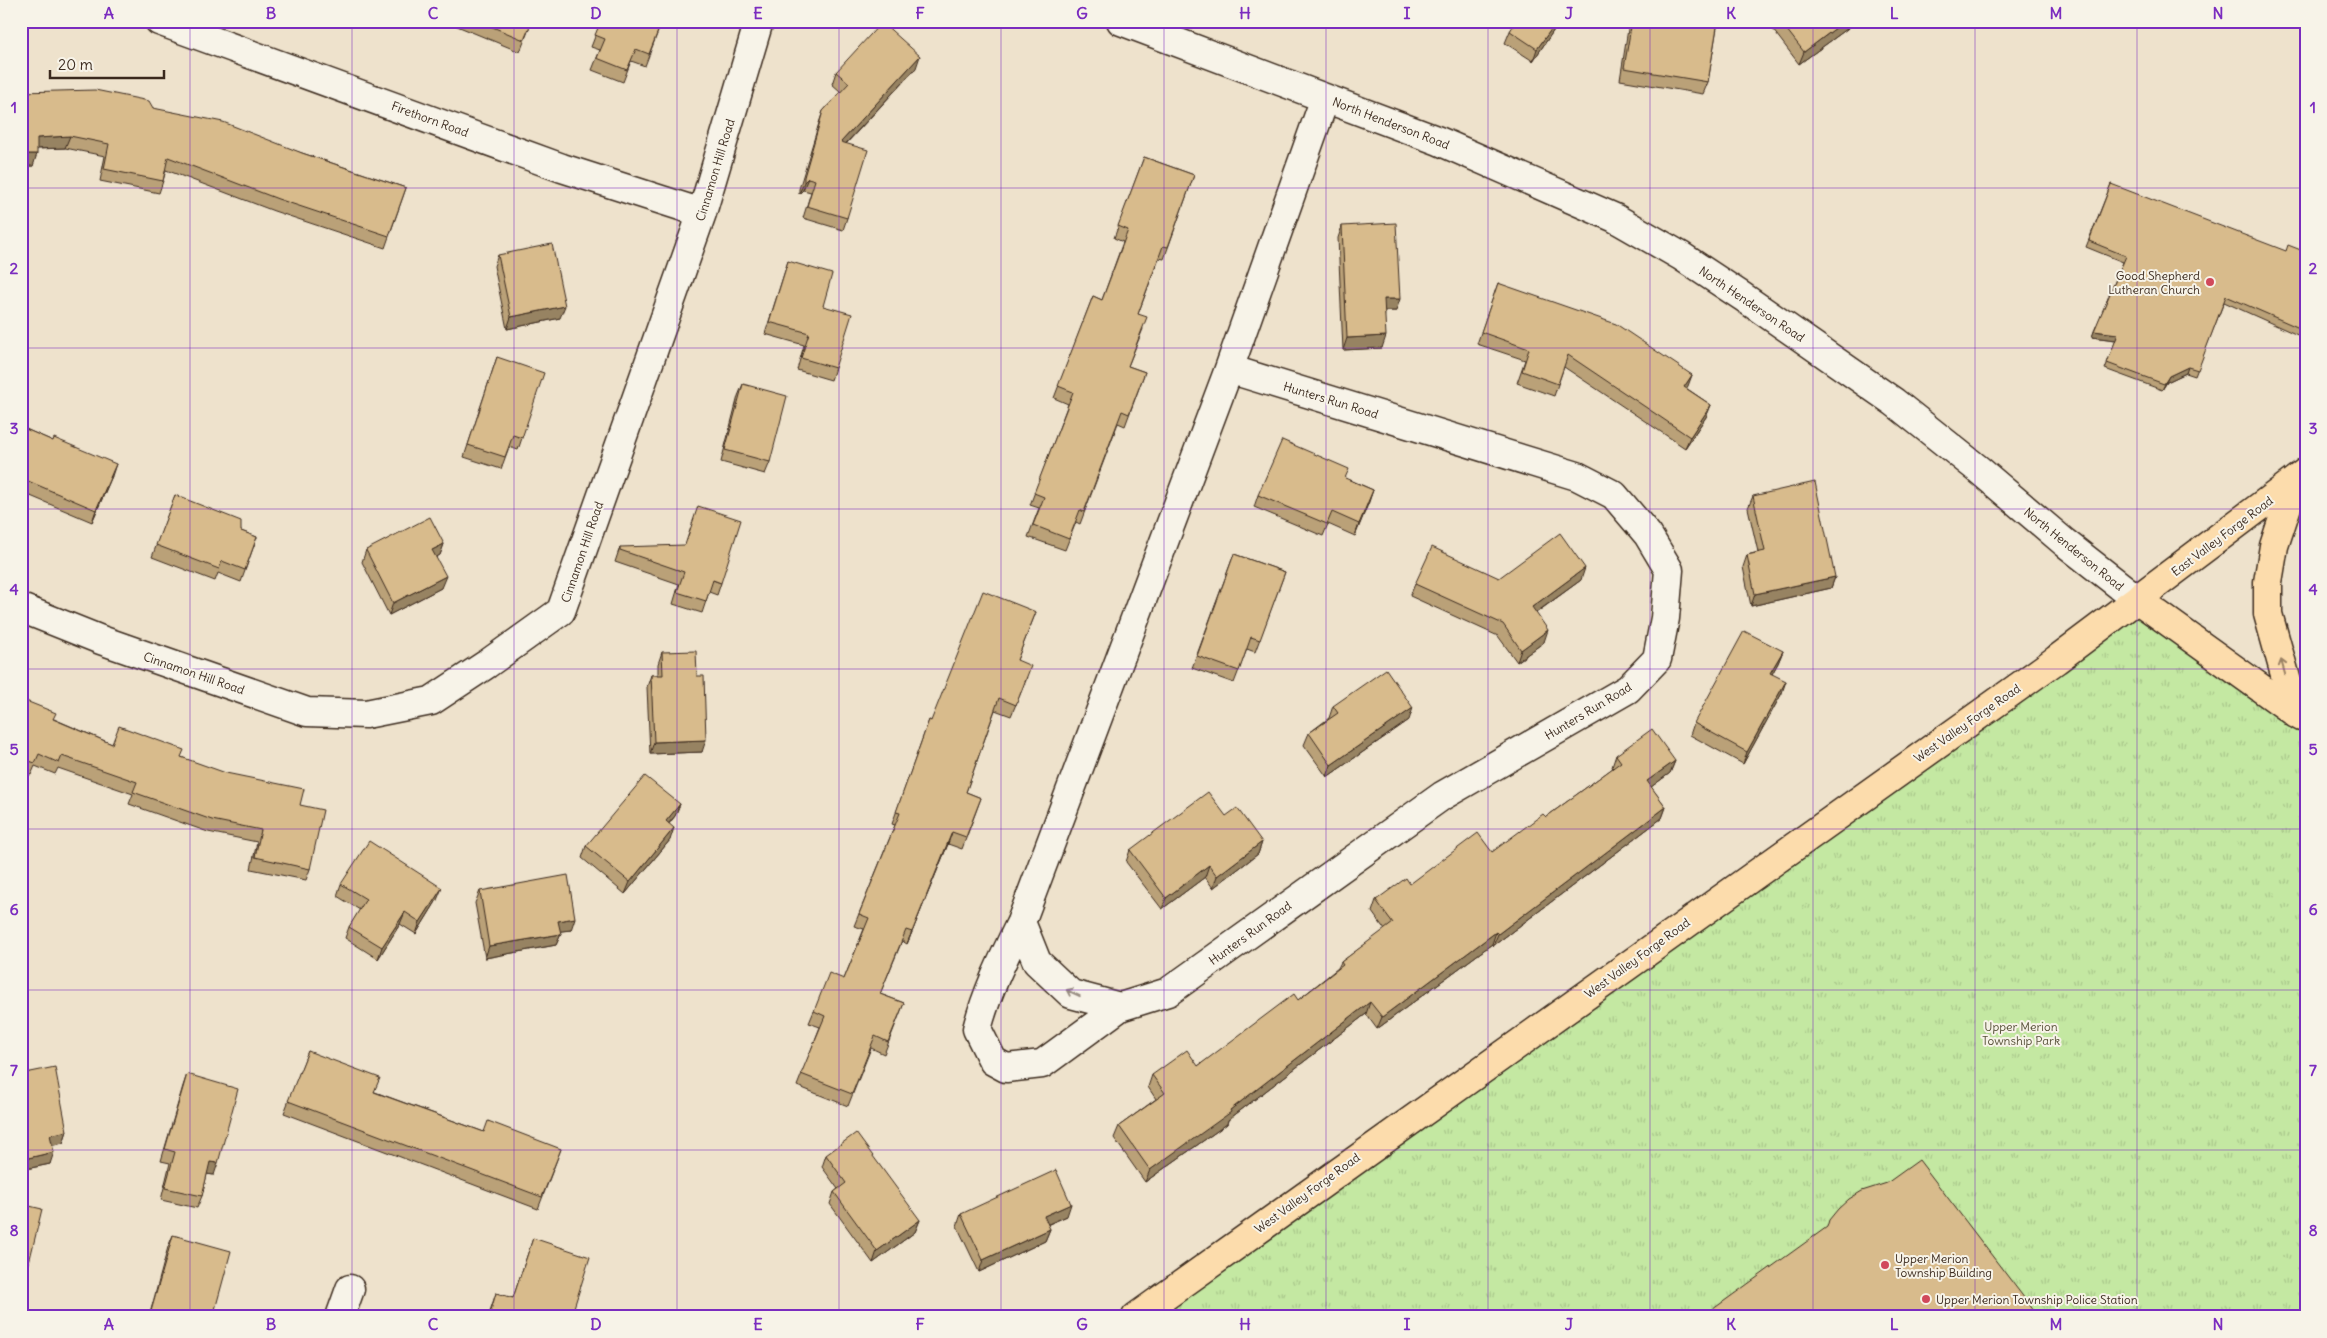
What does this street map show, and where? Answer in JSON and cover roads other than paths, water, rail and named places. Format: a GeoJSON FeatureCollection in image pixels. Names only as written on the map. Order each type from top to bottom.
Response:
{"type":"FeatureCollection","features":[{"type":"Feature","properties":{"kind":"main road","name":"East Valley Forge Road"},"geometry":{"type":"LineString","coordinates":[[2138,600],[2300,477]]}},
{"type":"Feature","properties":{"kind":"main road"},"geometry":{"type":"LineString","coordinates":[[2300,477],[2274,546],[2268,582],[2268,614],[2301,717]]}},
{"type":"Feature","properties":{"kind":"main road","name":"North Henderson Road"},"geometry":{"type":"LineString","coordinates":[[2138,600],[2301,717]]}},
{"type":"Feature","properties":{"kind":"main road","name":"West Valley Forge Road"},"geometry":{"type":"LineString","coordinates":[[1136,1317],[2138,600]]}},
{"type":"Feature","properties":{"kind":"street","name":"Firethorn Road"},"geometry":{"type":"LineString","coordinates":[[159,21],[562,168],[702,213]]}},
{"type":"Feature","properties":{"kind":"street","name":"Cinnamon Hill Road"},"geometry":{"type":"LineString","coordinates":[[21,608],[101,640],[307,712],[366,714],[431,701],[561,611],[702,213],[759,21]]}},
{"type":"Feature","properties":{"kind":"street","name":"North Henderson Road"},"geometry":{"type":"LineString","coordinates":[[1121,21],[1439,141],[1523,176],[1615,218],[1681,256],[1743,296],[1894,402],[1978,469],[2064,542],[2138,600]]}},
{"type":"Feature","properties":{"kind":"street","name":"Hunters Run Road"},"geometry":{"type":"LineString","coordinates":[[1229,369],[1577,476],[1614,495],[1648,535],[1669,570],[1665,618],[1657,659],[1628,689],[1442,796],[1168,992],[1120,1007],[1042,1064],[1006,1068],[993,1061],[977,1029],[996,972],[1021,922],[1229,369],[1325,98]]}},
{"type":"Feature","properties":{"kind":"street"},"geometry":{"type":"LineString","coordinates":[[1021,922],[1036,962],[1071,994],[1120,1007]]}},
{"type":"Feature","properties":{"kind":"street"},"geometry":{"type":"LineString","coordinates":[[340,1317],[350,1289]]}},
{"type":"Feature","properties":{"kind":"place","name":"Good Shepherd Lutheran Church"},"geometry":{"type":"Point","coordinates":[2210,282]}},
{"type":"Feature","properties":{"kind":"place","name":"Upper Merion Township Building"},"geometry":{"type":"Point","coordinates":[1885,1265]}},
{"type":"Feature","properties":{"kind":"place","name":"Upper Merion Township Police Station"},"geometry":{"type":"Point","coordinates":[1926,1299]}},
{"type":"Feature","properties":{"kind":"park label","name":"Upper Merion Township Park"},"geometry":{"type":"Point","coordinates":[2021,1033]}}]}
